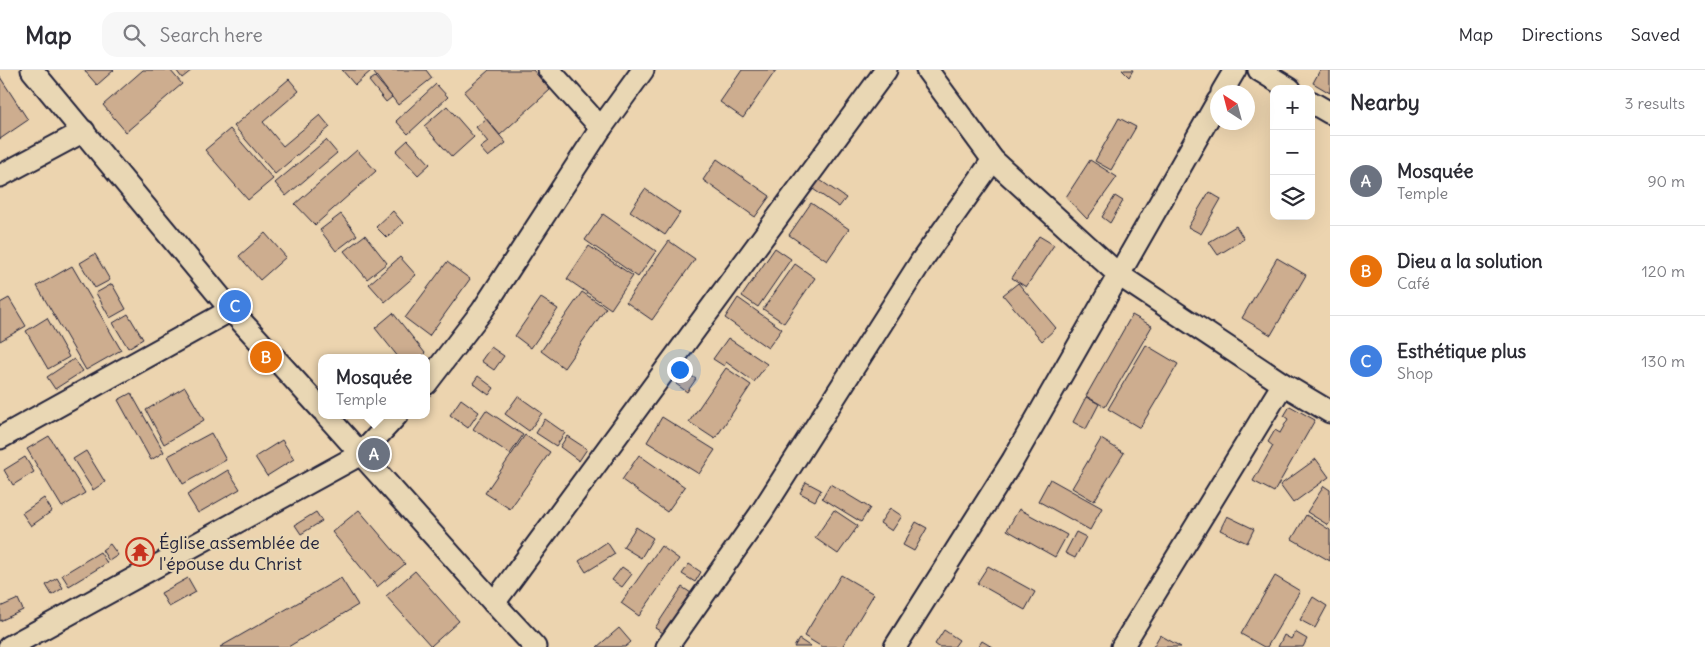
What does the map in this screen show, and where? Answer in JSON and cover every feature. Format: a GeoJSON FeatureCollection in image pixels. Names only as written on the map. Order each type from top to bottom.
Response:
{"type":"FeatureCollection","features":[{"type":"Feature","properties":{"kind":"street"},"geometry":{"type":"LineString","coordinates":[[32,70],[231,310],[318,406]]}},
{"type":"Feature","properties":{"kind":"street"},"geometry":{"type":"LineString","coordinates":[[549,70],[601,128]]}},
{"type":"Feature","properties":{"kind":"street"},"geometry":{"type":"LineString","coordinates":[[430,379],[482,311],[601,128],[643,70]]}},
{"type":"Feature","properties":{"kind":"street"},"geometry":{"type":"LineString","coordinates":[[494,603],[886,70]]}},
{"type":"Feature","properties":{"kind":"street"},"geometry":{"type":"LineString","coordinates":[[927,70],[993,160],[1119,275],[1283,384],[1330,412]]}},
{"type":"Feature","properties":{"kind":"street"},"geometry":{"type":"LineString","coordinates":[[1226,85],[1235,70]]}},
{"type":"Feature","properties":{"kind":"street"},"geometry":{"type":"LineString","coordinates":[[1259,70],[1283,85]]}},
{"type":"Feature","properties":{"kind":"street"},"geometry":{"type":"LineString","coordinates":[[1315,104],[1330,113]]}},
{"type":"Feature","properties":{"kind":"street"},"geometry":{"type":"LineString","coordinates":[[896,647],[1013,460],[1210,115]]}},
{"type":"Feature","properties":{"kind":"street"},"geometry":{"type":"LineString","coordinates":[[0,176],[84,131]]}},
{"type":"Feature","properties":{"kind":"street"},"geometry":{"type":"LineString","coordinates":[[667,647],[761,514],[922,260],[993,160]]}},
{"type":"Feature","properties":{"kind":"street"},"geometry":{"type":"LineString","coordinates":[[0,438],[231,310]]}},
{"type":"Feature","properties":{"kind":"street"},"geometry":{"type":"LineString","coordinates":[[1122,647],[1283,384]]}},
{"type":"Feature","properties":{"kind":"street"},"geometry":{"type":"LineString","coordinates":[[330,419],[535,647]]}},
{"type":"Feature","properties":{"kind":"street"},"geometry":{"type":"LineString","coordinates":[[9,647],[361,454],[393,419]]}},
{"type":"Feature","properties":{"kind":"building"},"geometry":{"type":"Polygon","coordinates":[[[84,70],[114,70],[97,85],[84,70]]]}},
{"type":"Feature","properties":{"kind":"building"},"geometry":{"type":"Polygon","coordinates":[[[143,70],[170,70],[182,84],[126,132],[103,105],[143,70]]]}},
{"type":"Feature","properties":{"kind":"building"},"geometry":{"type":"Polygon","coordinates":[[[176,70],[192,70],[182,78],[176,70]]]}},
{"type":"Feature","properties":{"kind":"building"},"geometry":{"type":"Polygon","coordinates":[[[342,70],[372,70],[355,85],[342,70]]]}},
{"type":"Feature","properties":{"kind":"building"},"geometry":{"type":"Polygon","coordinates":[[[379,70],[426,70],[432,78],[398,105],[374,73],[379,70]]]}},
{"type":"Feature","properties":{"kind":"building"},"geometry":{"type":"Polygon","coordinates":[[[489,70],[533,70],[550,90],[500,135],[464,92],[489,70]]]}},
{"type":"Feature","properties":{"kind":"building"},"geometry":{"type":"Polygon","coordinates":[[[742,70],[776,70],[743,118],[720,102],[742,70]]]}},
{"type":"Feature","properties":{"kind":"building"},"geometry":{"type":"Polygon","coordinates":[[[1122,70],[1133,70],[1129,77],[1122,70]]]}},
{"type":"Feature","properties":{"kind":"building"},"geometry":{"type":"Polygon","coordinates":[[[1320,70],[1330,70],[1330,93],[1313,83],[1320,70]]]}},
{"type":"Feature","properties":{"kind":"building"},"geometry":{"type":"Polygon","coordinates":[[[0,77],[28,120],[0,139],[0,77]]]}},
{"type":"Feature","properties":{"kind":"building"},"geometry":{"type":"Polygon","coordinates":[[[375,77],[392,97],[386,102],[369,81],[375,77]]]}},
{"type":"Feature","properties":{"kind":"building"},"geometry":{"type":"Polygon","coordinates":[[[289,79],[299,91],[263,122],[283,146],[320,115],[330,127],[275,174],[234,126],[289,79]]]}},
{"type":"Feature","properties":{"kind":"building"},"geometry":{"type":"Polygon","coordinates":[[[436,84],[448,97],[408,134],[396,121],[436,84]]]}},
{"type":"Feature","properties":{"kind":"building"},"geometry":{"type":"Polygon","coordinates":[[[447,106],[474,137],[452,157],[424,126],[447,106]]]}},
{"type":"Feature","properties":{"kind":"building"},"geometry":{"type":"Polygon","coordinates":[[[1119,118],[1136,127],[1111,170],[1095,161],[1119,118]]]}},
{"type":"Feature","properties":{"kind":"building"},"geometry":{"type":"Polygon","coordinates":[[[486,119],[506,143],[488,157],[480,148],[488,142],[476,127],[486,119]]]}},
{"type":"Feature","properties":{"kind":"building"},"geometry":{"type":"Polygon","coordinates":[[[230,129],[273,179],[248,200],[205,150],[230,129]]]}},
{"type":"Feature","properties":{"kind":"building"},"geometry":{"type":"Polygon","coordinates":[[[326,140],[337,153],[286,196],[275,183],[326,140]]]}},
{"type":"Feature","properties":{"kind":"building"},"geometry":{"type":"Polygon","coordinates":[[[408,140],[430,164],[418,175],[396,151],[408,140]]]}},
{"type":"Feature","properties":{"kind":"building"},"geometry":{"type":"Polygon","coordinates":[[[357,150],[376,171],[315,225],[295,204],[357,150]]]}},
{"type":"Feature","properties":{"kind":"building"},"geometry":{"type":"Polygon","coordinates":[[[717,159],[770,196],[755,217],[703,180],[717,159]]]}},
{"type":"Feature","properties":{"kind":"building"},"geometry":{"type":"Polygon","coordinates":[[[1090,160],[1117,177],[1087,219],[1066,197],[1090,160]]]}},
{"type":"Feature","properties":{"kind":"building"},"geometry":{"type":"Polygon","coordinates":[[[817,178],[846,198],[839,207],[810,187],[817,178]]]}},
{"type":"Feature","properties":{"kind":"building"},"geometry":{"type":"Polygon","coordinates":[[[645,189],[680,213],[665,235],[630,211],[645,189]]]}},
{"type":"Feature","properties":{"kind":"building"},"geometry":{"type":"Polygon","coordinates":[[[1209,192],[1221,199],[1201,234],[1188,227],[1209,192]]]}},
{"type":"Feature","properties":{"kind":"building"},"geometry":{"type":"Polygon","coordinates":[[[1115,196],[1123,201],[1110,223],[1102,217],[1115,196]]]}},
{"type":"Feature","properties":{"kind":"building"},"geometry":{"type":"Polygon","coordinates":[[[811,203],[849,229],[827,261],[789,235],[811,203]]]}},
{"type":"Feature","properties":{"kind":"building"},"geometry":{"type":"Polygon","coordinates":[[[393,211],[403,223],[387,238],[376,227],[393,211]]]}},
{"type":"Feature","properties":{"kind":"building"},"geometry":{"type":"Polygon","coordinates":[[[341,214],[357,235],[336,251],[320,230],[341,214]]]}},
{"type":"Feature","properties":{"kind":"building"},"geometry":{"type":"Polygon","coordinates":[[[603,214],[656,251],[638,277],[585,240],[603,214]]]}},
{"type":"Feature","properties":{"kind":"building"},"geometry":{"type":"Polygon","coordinates":[[[1236,226],[1244,239],[1218,255],[1209,242],[1236,226]]]}},
{"type":"Feature","properties":{"kind":"building"},"geometry":{"type":"Polygon","coordinates":[[[265,233],[286,257],[260,280],[239,256],[265,233]]]}},
{"type":"Feature","properties":{"kind":"building"},"geometry":{"type":"Polygon","coordinates":[[[365,235],[387,263],[367,279],[344,251],[365,235]]]}},
{"type":"Feature","properties":{"kind":"building"},"geometry":{"type":"Polygon","coordinates":[[[1039,236],[1054,245],[1026,287],[1012,278],[1039,236]]]}},
{"type":"Feature","properties":{"kind":"building"},"geometry":{"type":"Polygon","coordinates":[[[669,241],[695,259],[652,320],[626,302],[669,241]]]}},
{"type":"Feature","properties":{"kind":"building"},"geometry":{"type":"Polygon","coordinates":[[[589,246],[633,276],[611,309],[567,279],[589,246]]]}},
{"type":"Feature","properties":{"kind":"building"},"geometry":{"type":"Polygon","coordinates":[[[775,248],[791,259],[758,307],[742,296],[775,248]]]}},
{"type":"Feature","properties":{"kind":"building"},"geometry":{"type":"Polygon","coordinates":[[[95,254],[110,280],[95,288],[80,263],[95,254]]]}},
{"type":"Feature","properties":{"kind":"building"},"geometry":{"type":"Polygon","coordinates":[[[400,257],[416,275],[385,302],[369,284],[400,257]]]}},
{"type":"Feature","properties":{"kind":"building"},"geometry":{"type":"Polygon","coordinates":[[[1277,258],[1306,275],[1271,335],[1242,318],[1277,258]]]}},
{"type":"Feature","properties":{"kind":"building"},"geometry":{"type":"Polygon","coordinates":[[[447,262],[470,279],[429,336],[405,318],[447,262]]]}},
{"type":"Feature","properties":{"kind":"building"},"geometry":{"type":"Polygon","coordinates":[[[795,264],[815,278],[784,323],[763,309],[795,264]]]}},
{"type":"Feature","properties":{"kind":"building"},"geometry":{"type":"Polygon","coordinates":[[[72,266],[121,350],[86,370],[37,286],[72,266]]]}},
{"type":"Feature","properties":{"kind":"building"},"geometry":{"type":"Polygon","coordinates":[[[1018,283],[1056,328],[1042,341],[1003,295],[1018,283]]]}},
{"type":"Feature","properties":{"kind":"building"},"geometry":{"type":"Polygon","coordinates":[[[112,284],[126,309],[110,318],[96,293],[112,284]]]}},
{"type":"Feature","properties":{"kind":"building"},"geometry":{"type":"Polygon","coordinates":[[[582,292],[606,308],[564,368],[541,351],[582,292]]]}},
{"type":"Feature","properties":{"kind":"building"},"geometry":{"type":"Polygon","coordinates":[[[9,298],[26,326],[0,341],[0,303],[9,298]]]}},
{"type":"Feature","properties":{"kind":"building"},"geometry":{"type":"Polygon","coordinates":[[[541,298],[558,309],[531,348],[515,336],[541,298]]]}},
{"type":"Feature","properties":{"kind":"building"},"geometry":{"type":"Polygon","coordinates":[[[738,298],[782,329],[768,348],[725,318],[738,298]]]}},
{"type":"Feature","properties":{"kind":"building"},"geometry":{"type":"Polygon","coordinates":[[[393,313],[425,353],[396,354],[375,328],[393,313]]]}},
{"type":"Feature","properties":{"kind":"building"},"geometry":{"type":"Polygon","coordinates":[[[128,314],[143,339],[128,348],[113,323],[128,314]]]}},
{"type":"Feature","properties":{"kind":"building"},"geometry":{"type":"Polygon","coordinates":[[[1132,315],[1152,326],[1105,407],[1086,396],[1132,315]]]}},
{"type":"Feature","properties":{"kind":"building"},"geometry":{"type":"Polygon","coordinates":[[[47,318],[69,357],[48,369],[26,331],[47,318]]]}},
{"type":"Feature","properties":{"kind":"building"},"geometry":{"type":"Polygon","coordinates":[[[728,338],[767,364],[754,382],[726,362],[724,366],[713,359],[728,338]]]}},
{"type":"Feature","properties":{"kind":"building"},"geometry":{"type":"Polygon","coordinates":[[[1146,345],[1178,364],[1140,428],[1108,409],[1146,345]]]}},
{"type":"Feature","properties":{"kind":"building"},"geometry":{"type":"Polygon","coordinates":[[[491,347],[504,356],[494,370],[481,361],[491,347]]]}},
{"type":"Feature","properties":{"kind":"building"},"geometry":{"type":"Polygon","coordinates":[[[74,359],[83,371],[55,389],[47,377],[74,359]]]}},
{"type":"Feature","properties":{"kind":"building"},"geometry":{"type":"Polygon","coordinates":[[[726,368],[751,385],[715,439],[689,422],[726,368]]]}},
{"type":"Feature","properties":{"kind":"building"},"geometry":{"type":"Polygon","coordinates":[[[684,371],[696,379],[687,392],[676,384],[684,371]]]}},
{"type":"Feature","properties":{"kind":"building"},"geometry":{"type":"Polygon","coordinates":[[[478,376],[494,388],[489,395],[473,383],[478,376]]]}},
{"type":"Feature","properties":{"kind":"building"},"geometry":{"type":"Polygon","coordinates":[[[185,387],[204,420],[164,444],[146,410],[185,387]]]}},
{"type":"Feature","properties":{"kind":"building"},"geometry":{"type":"Polygon","coordinates":[[[131,393],[164,452],[151,460],[118,400],[131,393]]]}},
{"type":"Feature","properties":{"kind":"building"},"geometry":{"type":"Polygon","coordinates":[[[518,396],[542,413],[529,431],[505,414],[518,396]]]}},
{"type":"Feature","properties":{"kind":"building"},"geometry":{"type":"Polygon","coordinates":[[[1086,397],[1099,404],[1086,429],[1073,422],[1086,397]]]}},
{"type":"Feature","properties":{"kind":"building"},"geometry":{"type":"Polygon","coordinates":[[[461,399],[479,412],[468,428],[450,415],[461,399]]]}},
{"type":"Feature","properties":{"kind":"building"},"geometry":{"type":"Polygon","coordinates":[[[1290,406],[1315,420],[1274,492],[1253,481],[1273,446],[1268,442],[1275,430],[1280,433],[1288,419],[1284,416],[1290,406]]]}},
{"type":"Feature","properties":{"kind":"building"},"geometry":{"type":"Polygon","coordinates":[[[486,410],[523,435],[510,454],[473,429],[486,410]]]}},
{"type":"Feature","properties":{"kind":"building"},"geometry":{"type":"Polygon","coordinates":[[[662,417],[715,450],[699,474],[647,442],[662,417]]]}},
{"type":"Feature","properties":{"kind":"building"},"geometry":{"type":"Polygon","coordinates":[[[545,419],[565,433],[556,446],[536,433],[545,419]]]}},
{"type":"Feature","properties":{"kind":"building"},"geometry":{"type":"Polygon","coordinates":[[[211,433],[226,460],[183,484],[168,456],[211,433]]]}},
{"type":"Feature","properties":{"kind":"building"},"geometry":{"type":"Polygon","coordinates":[[[525,435],[550,452],[510,509],[485,493],[525,435]]]}},
{"type":"Feature","properties":{"kind":"building"},"geometry":{"type":"Polygon","coordinates":[[[49,436],[85,493],[62,507],[27,449],[49,436]]]}},
{"type":"Feature","properties":{"kind":"building"},"geometry":{"type":"Polygon","coordinates":[[[567,436],[587,449],[579,461],[560,447],[567,436]]]}},
{"type":"Feature","properties":{"kind":"building"},"geometry":{"type":"Polygon","coordinates":[[[1101,439],[1124,453],[1094,501],[1072,488],[1101,439]]]}},
{"type":"Feature","properties":{"kind":"building"},"geometry":{"type":"Polygon","coordinates":[[[282,440],[294,459],[267,476],[255,457],[282,440]]]}},
{"type":"Feature","properties":{"kind":"building"},"geometry":{"type":"Polygon","coordinates":[[[86,451],[105,482],[93,490],[73,459],[86,451]]]}},
{"type":"Feature","properties":{"kind":"building"},"geometry":{"type":"Polygon","coordinates":[[[639,455],[685,487],[667,512],[622,480],[639,455]]]}},
{"type":"Feature","properties":{"kind":"building"},"geometry":{"type":"Polygon","coordinates":[[[25,457],[34,472],[13,485],[4,470],[25,457]]]}},
{"type":"Feature","properties":{"kind":"building"},"geometry":{"type":"Polygon","coordinates":[[[1316,459],[1329,477],[1293,503],[1280,485],[1316,459]]]}},
{"type":"Feature","properties":{"kind":"building"},"geometry":{"type":"Polygon","coordinates":[[[228,470],[240,489],[198,513],[187,495],[228,470]]]}},
{"type":"Feature","properties":{"kind":"building"},"geometry":{"type":"Polygon","coordinates":[[[1050,479],[1102,508],[1090,530],[1038,501],[1050,479]]]}},
{"type":"Feature","properties":{"kind":"building"},"geometry":{"type":"Polygon","coordinates":[[[806,482],[821,490],[815,501],[800,493],[806,482]]]}},
{"type":"Feature","properties":{"kind":"building"},"geometry":{"type":"Polygon","coordinates":[[[830,484],[870,508],[861,522],[822,498],[830,484]]]}},
{"type":"Feature","properties":{"kind":"building"},"geometry":{"type":"Polygon","coordinates":[[[1324,486],[1330,490],[1330,522],[1328,525],[1307,512],[1324,486]]]}},
{"type":"Feature","properties":{"kind":"building"},"geometry":{"type":"Polygon","coordinates":[[[44,498],[52,511],[31,526],[22,513],[44,498]]]}},
{"type":"Feature","properties":{"kind":"building"},"geometry":{"type":"Polygon","coordinates":[[[890,508],[902,516],[892,531],[880,523],[890,508]]]}},
{"type":"Feature","properties":{"kind":"building"},"geometry":{"type":"Polygon","coordinates":[[[1019,509],[1067,535],[1055,557],[1007,530],[1019,509]]]}},
{"type":"Feature","properties":{"kind":"building"},"geometry":{"type":"Polygon","coordinates":[[[359,510],[405,564],[377,587],[332,532],[359,510]]]}},
{"type":"Feature","properties":{"kind":"building"},"geometry":{"type":"Polygon","coordinates":[[[834,510],[858,526],[838,554],[815,538],[834,510]]]}},
{"type":"Feature","properties":{"kind":"building"},"geometry":{"type":"Polygon","coordinates":[[[316,512],[322,521],[301,534],[295,525],[316,512]]]}},
{"type":"Feature","properties":{"kind":"building"},"geometry":{"type":"Polygon","coordinates":[[[1306,515],[1330,530],[1330,561],[1292,539],[1306,515]]]}},
{"type":"Feature","properties":{"kind":"building"},"geometry":{"type":"Polygon","coordinates":[[[1227,516],[1254,529],[1247,543],[1220,530],[1227,516]]]}},
{"type":"Feature","properties":{"kind":"building"},"geometry":{"type":"Polygon","coordinates":[[[916,522],[927,528],[914,551],[903,545],[916,522]]]}},
{"type":"Feature","properties":{"kind":"building"},"geometry":{"type":"Polygon","coordinates":[[[636,527],[653,538],[641,558],[623,547],[636,527]]]}},
{"type":"Feature","properties":{"kind":"building"},"geometry":{"type":"Polygon","coordinates":[[[1076,532],[1086,537],[1075,558],[1065,553],[1076,532]]]}},
{"type":"Feature","properties":{"kind":"building"},"geometry":{"type":"Polygon","coordinates":[[[607,542],[615,554],[586,572],[579,561],[607,542]]]}},
{"type":"Feature","properties":{"kind":"building"},"geometry":{"type":"Polygon","coordinates":[[[110,544],[118,555],[109,561],[102,550],[110,544]]]}},
{"type":"Feature","properties":{"kind":"building"},"geometry":{"type":"Polygon","coordinates":[[[661,546],[679,559],[639,616],[621,603],[661,546]]]}},
{"type":"Feature","properties":{"kind":"building"},"geometry":{"type":"Polygon","coordinates":[[[100,552],[107,563],[69,586],[62,575],[100,552]]]}},
{"type":"Feature","properties":{"kind":"building"},"geometry":{"type":"Polygon","coordinates":[[[689,564],[701,572],[695,582],[682,574],[689,564]]]}},
{"type":"Feature","properties":{"kind":"building"},"geometry":{"type":"Polygon","coordinates":[[[988,566],[1035,592],[1025,610],[977,583],[988,566]]]}},
{"type":"Feature","properties":{"kind":"building"},"geometry":{"type":"Polygon","coordinates":[[[622,567],[632,574],[622,587],[612,580],[622,567]]]}},
{"type":"Feature","properties":{"kind":"building"},"geometry":{"type":"Polygon","coordinates":[[[415,571],[459,621],[431,646],[386,596],[415,571]]]}},
{"type":"Feature","properties":{"kind":"building"},"geometry":{"type":"Polygon","coordinates":[[[841,575],[874,594],[842,647],[822,647],[804,636],[841,575]]]}},
{"type":"Feature","properties":{"kind":"building"},"geometry":{"type":"Polygon","coordinates":[[[1275,576],[1300,591],[1267,647],[1264,647],[1241,634],[1275,576]]]}},
{"type":"Feature","properties":{"kind":"building"},"geometry":{"type":"Polygon","coordinates":[[[57,578],[63,588],[52,595],[46,585],[57,578]]]}},
{"type":"Feature","properties":{"kind":"building"},"geometry":{"type":"Polygon","coordinates":[[[188,578],[196,592],[169,607],[161,593],[188,578]]]}},
{"type":"Feature","properties":{"kind":"building"},"geometry":{"type":"Polygon","coordinates":[[[341,578],[358,605],[288,647],[220,647],[341,578]]]}},
{"type":"Feature","properties":{"kind":"building"},"geometry":{"type":"Polygon","coordinates":[[[682,587],[694,595],[668,636],[655,628],[682,587]]]}},
{"type":"Feature","properties":{"kind":"building"},"geometry":{"type":"Polygon","coordinates":[[[1313,597],[1327,606],[1315,628],[1300,620],[1313,597]]]}},
{"type":"Feature","properties":{"kind":"building"},"geometry":{"type":"Polygon","coordinates":[[[18,599],[23,610],[0,621],[0,607],[18,599]]]}},
{"type":"Feature","properties":{"kind":"building"},"geometry":{"type":"Polygon","coordinates":[[[619,628],[631,642],[625,647],[597,647],[619,628]]]}},
{"type":"Feature","properties":{"kind":"building"},"geometry":{"type":"Polygon","coordinates":[[[944,630],[959,640],[954,647],[939,647],[935,644],[944,630]]]}},
{"type":"Feature","properties":{"kind":"building"},"geometry":{"type":"Polygon","coordinates":[[[1295,632],[1307,639],[1303,647],[1278,647],[1284,635],[1291,639],[1295,632]]]}},
{"type":"Feature","properties":{"kind":"building"},"geometry":{"type":"Polygon","coordinates":[[[1160,635],[1181,647],[1153,647],[1160,635]]]}},
{"type":"Feature","properties":{"kind":"building"},"geometry":{"type":"Polygon","coordinates":[[[799,639],[811,647],[794,647],[799,639]]]}},
{"type":"Feature","properties":{"kind":"building"},"geometry":{"type":"Polygon","coordinates":[[[982,641],[992,647],[978,647],[982,641]]]}},
{"type":"Feature","properties":{"kind":"place","name":"Esthétique plus"},"geometry":{"type":"Point","coordinates":[235,306]}},
{"type":"Feature","properties":{"kind":"place","name":"Dieu a la solution"},"geometry":{"type":"Point","coordinates":[266,357]}},
{"type":"Feature","properties":{"kind":"place","name":"Mosquée"},"geometry":{"type":"Point","coordinates":[374,454]}},
{"type":"Feature","properties":{"kind":"place","name":"Église assemblée de l'épouse du Christ"},"geometry":{"type":"Point","coordinates":[140,552]}}]}
